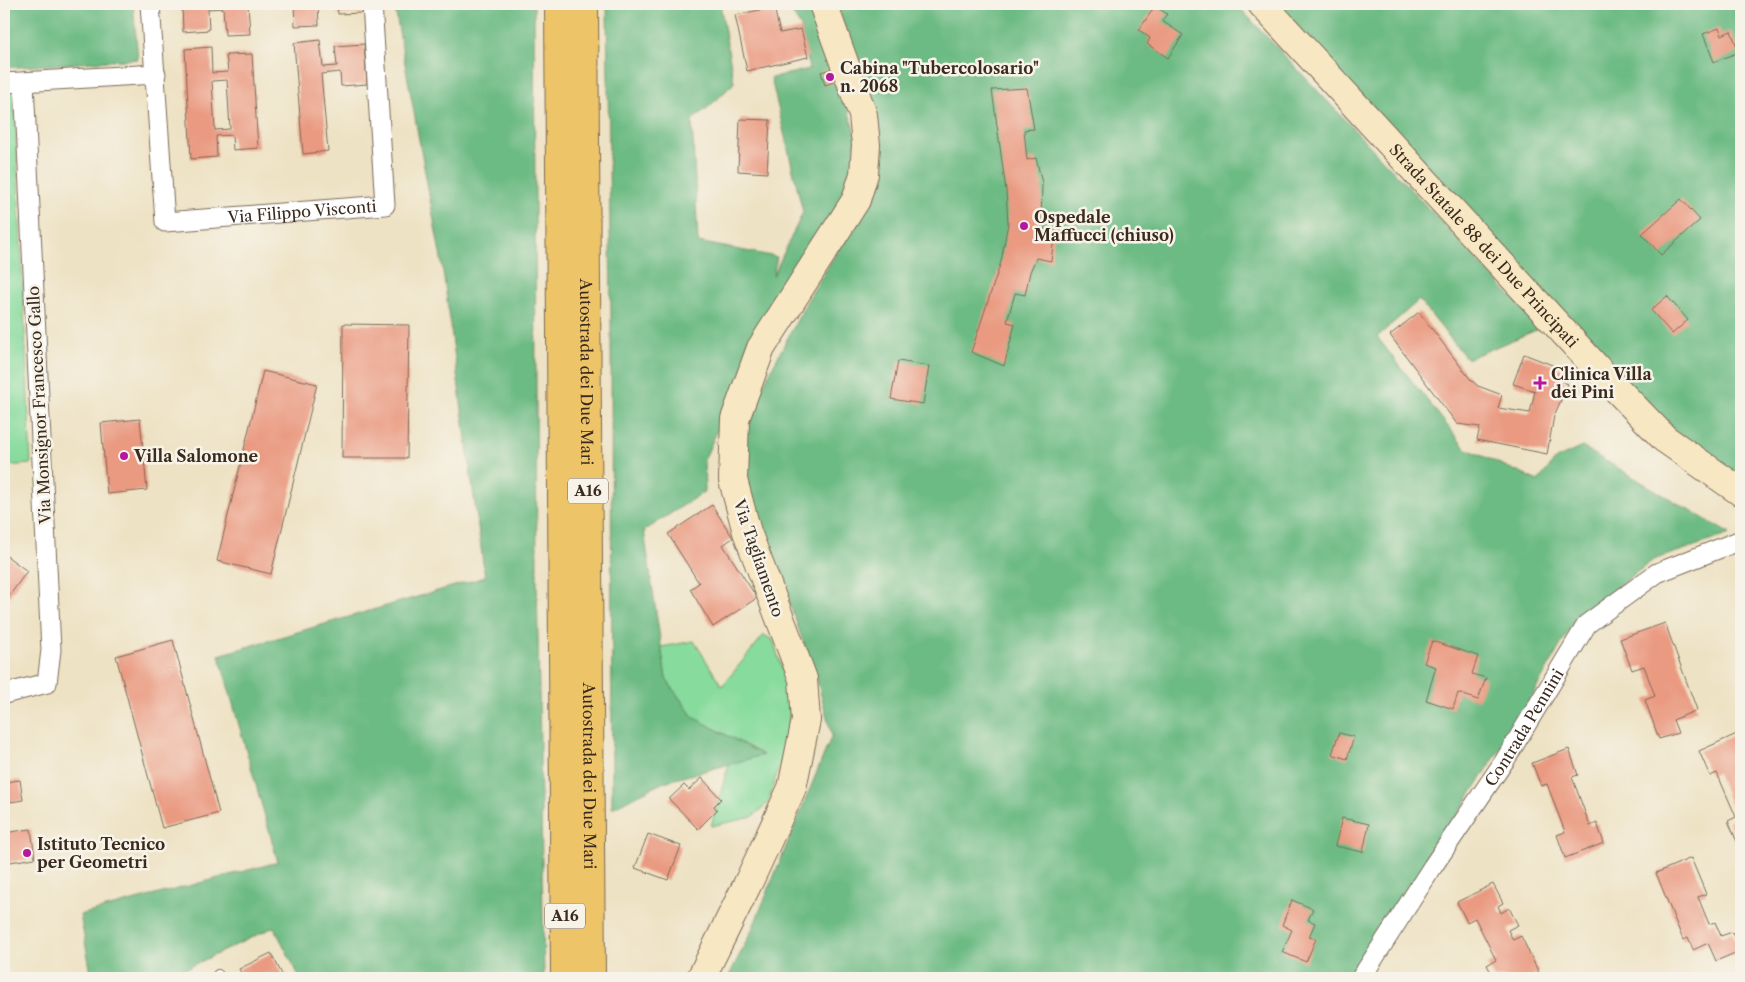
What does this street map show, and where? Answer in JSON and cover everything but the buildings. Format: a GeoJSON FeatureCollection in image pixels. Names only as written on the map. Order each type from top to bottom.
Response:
{"type":"FeatureCollection","features":[{"type":"Feature","properties":{"kind":"highway","name":"Autostrada dei Due Mari"},"geometry":{"type":"LineString","coordinates":[[559,4],[566,978]]}},
{"type":"Feature","properties":{"kind":"highway","name":"Autostrada dei Due Mari"},"geometry":{"type":"LineString","coordinates":[[584,4],[591,978]]}},
{"type":"Feature","properties":{"kind":"main road","name":"Via Tagliamento"},"geometry":{"type":"LineString","coordinates":[[701,978],[750,881],[792,788],[806,720],[803,679],[746,532],[732,480],[735,419],[761,348],[856,200],[864,174],[866,145],[863,115],[823,4]]}},
{"type":"Feature","properties":{"kind":"main road","name":"Strada Statale 88 dei Due Principati"},"geometry":{"type":"LineString","coordinates":[[1262,4],[1605,376],[1665,438],[1741,492]]}},
{"type":"Feature","properties":{"kind":"street","name":"Via Filippo Visconti"},"geometry":{"type":"LineString","coordinates":[[150,4],[165,222],[385,206],[372,4]]}},
{"type":"Feature","properties":{"kind":"street"},"geometry":{"type":"LineString","coordinates":[[4,83],[156,74]]}},
{"type":"Feature","properties":{"kind":"street","name":"Via Monsignor Francesco Gallo"},"geometry":{"type":"LineString","coordinates":[[4,694],[47,683],[51,650],[24,82]]}},
{"type":"Feature","properties":{"kind":"street","name":"Contrada Pennini"},"geometry":{"type":"LineString","coordinates":[[1361,978],[1504,760],[1587,624],[1657,573],[1741,540]]}},
{"type":"Feature","properties":{"kind":"green space"},"geometry":{"type":"Polygon","coordinates":[[[4,4],[133,4],[138,59],[4,68],[4,4]]]}},
{"type":"Feature","properties":{"kind":"green space"},"geometry":{"type":"Polygon","coordinates":[[[394,4],[534,4],[537,578],[544,978],[300,978],[274,927],[166,978],[92,978],[80,915],[278,862],[219,655],[485,577],[442,264],[394,4]]]}},
{"type":"Feature","properties":{"kind":"green space"},"geometry":{"type":"Polygon","coordinates":[[[607,4],[720,4],[734,83],[692,120],[698,242],[777,257],[773,276],[803,212],[771,78],[809,69],[801,27],[786,4],[811,4],[842,88],[856,137],[850,185],[770,314],[704,460],[705,491],[644,531],[666,679],[693,717],[763,755],[664,782],[612,808],[611,314],[607,4]]]}},
{"type":"Feature","properties":{"kind":"green space"},"geometry":{"type":"Polygon","coordinates":[[[837,4],[1236,4],[1541,328],[1467,359],[1419,300],[1377,337],[1465,448],[1538,481],[1556,459],[1582,447],[1730,534],[1653,560],[1575,619],[1520,718],[1354,978],[728,978],[751,932],[832,735],[816,677],[744,478],[744,427],[760,391],[807,301],[870,198],[876,182],[874,111],[837,4]]]}},
{"type":"Feature","properties":{"kind":"green space"},"geometry":{"type":"Polygon","coordinates":[[[1269,4],[1741,4],[1741,479],[1668,427],[1269,4]]]}},
{"type":"Feature","properties":{"kind":"green space"},"geometry":{"type":"Polygon","coordinates":[[[14,91],[31,464],[4,466],[4,92],[14,91]]]}},
{"type":"Feature","properties":{"kind":"green space"},"geometry":{"type":"Polygon","coordinates":[[[764,635],[773,640],[791,698],[787,741],[768,803],[752,817],[711,826],[729,764],[762,754],[693,717],[666,679],[661,647],[694,641],[722,686],[764,635]]]}},
{"type":"Feature","properties":{"kind":"place","name":"Cabina \"Tubercolosario\" n. 2068"},"geometry":{"type":"Point","coordinates":[830,77]}},
{"type":"Feature","properties":{"kind":"place","name":"Ospedale Maffucci (chiuso)"},"geometry":{"type":"Point","coordinates":[1024,226]}},
{"type":"Feature","properties":{"kind":"place","name":"Clinica Villa dei Pini"},"geometry":{"type":"Point","coordinates":[1540,383]}},
{"type":"Feature","properties":{"kind":"place","name":"Villa Salomone"},"geometry":{"type":"Point","coordinates":[124,456]}},
{"type":"Feature","properties":{"kind":"place","name":"Istituto Tecnico per Geometri"},"geometry":{"type":"Point","coordinates":[27,853]}}]}
